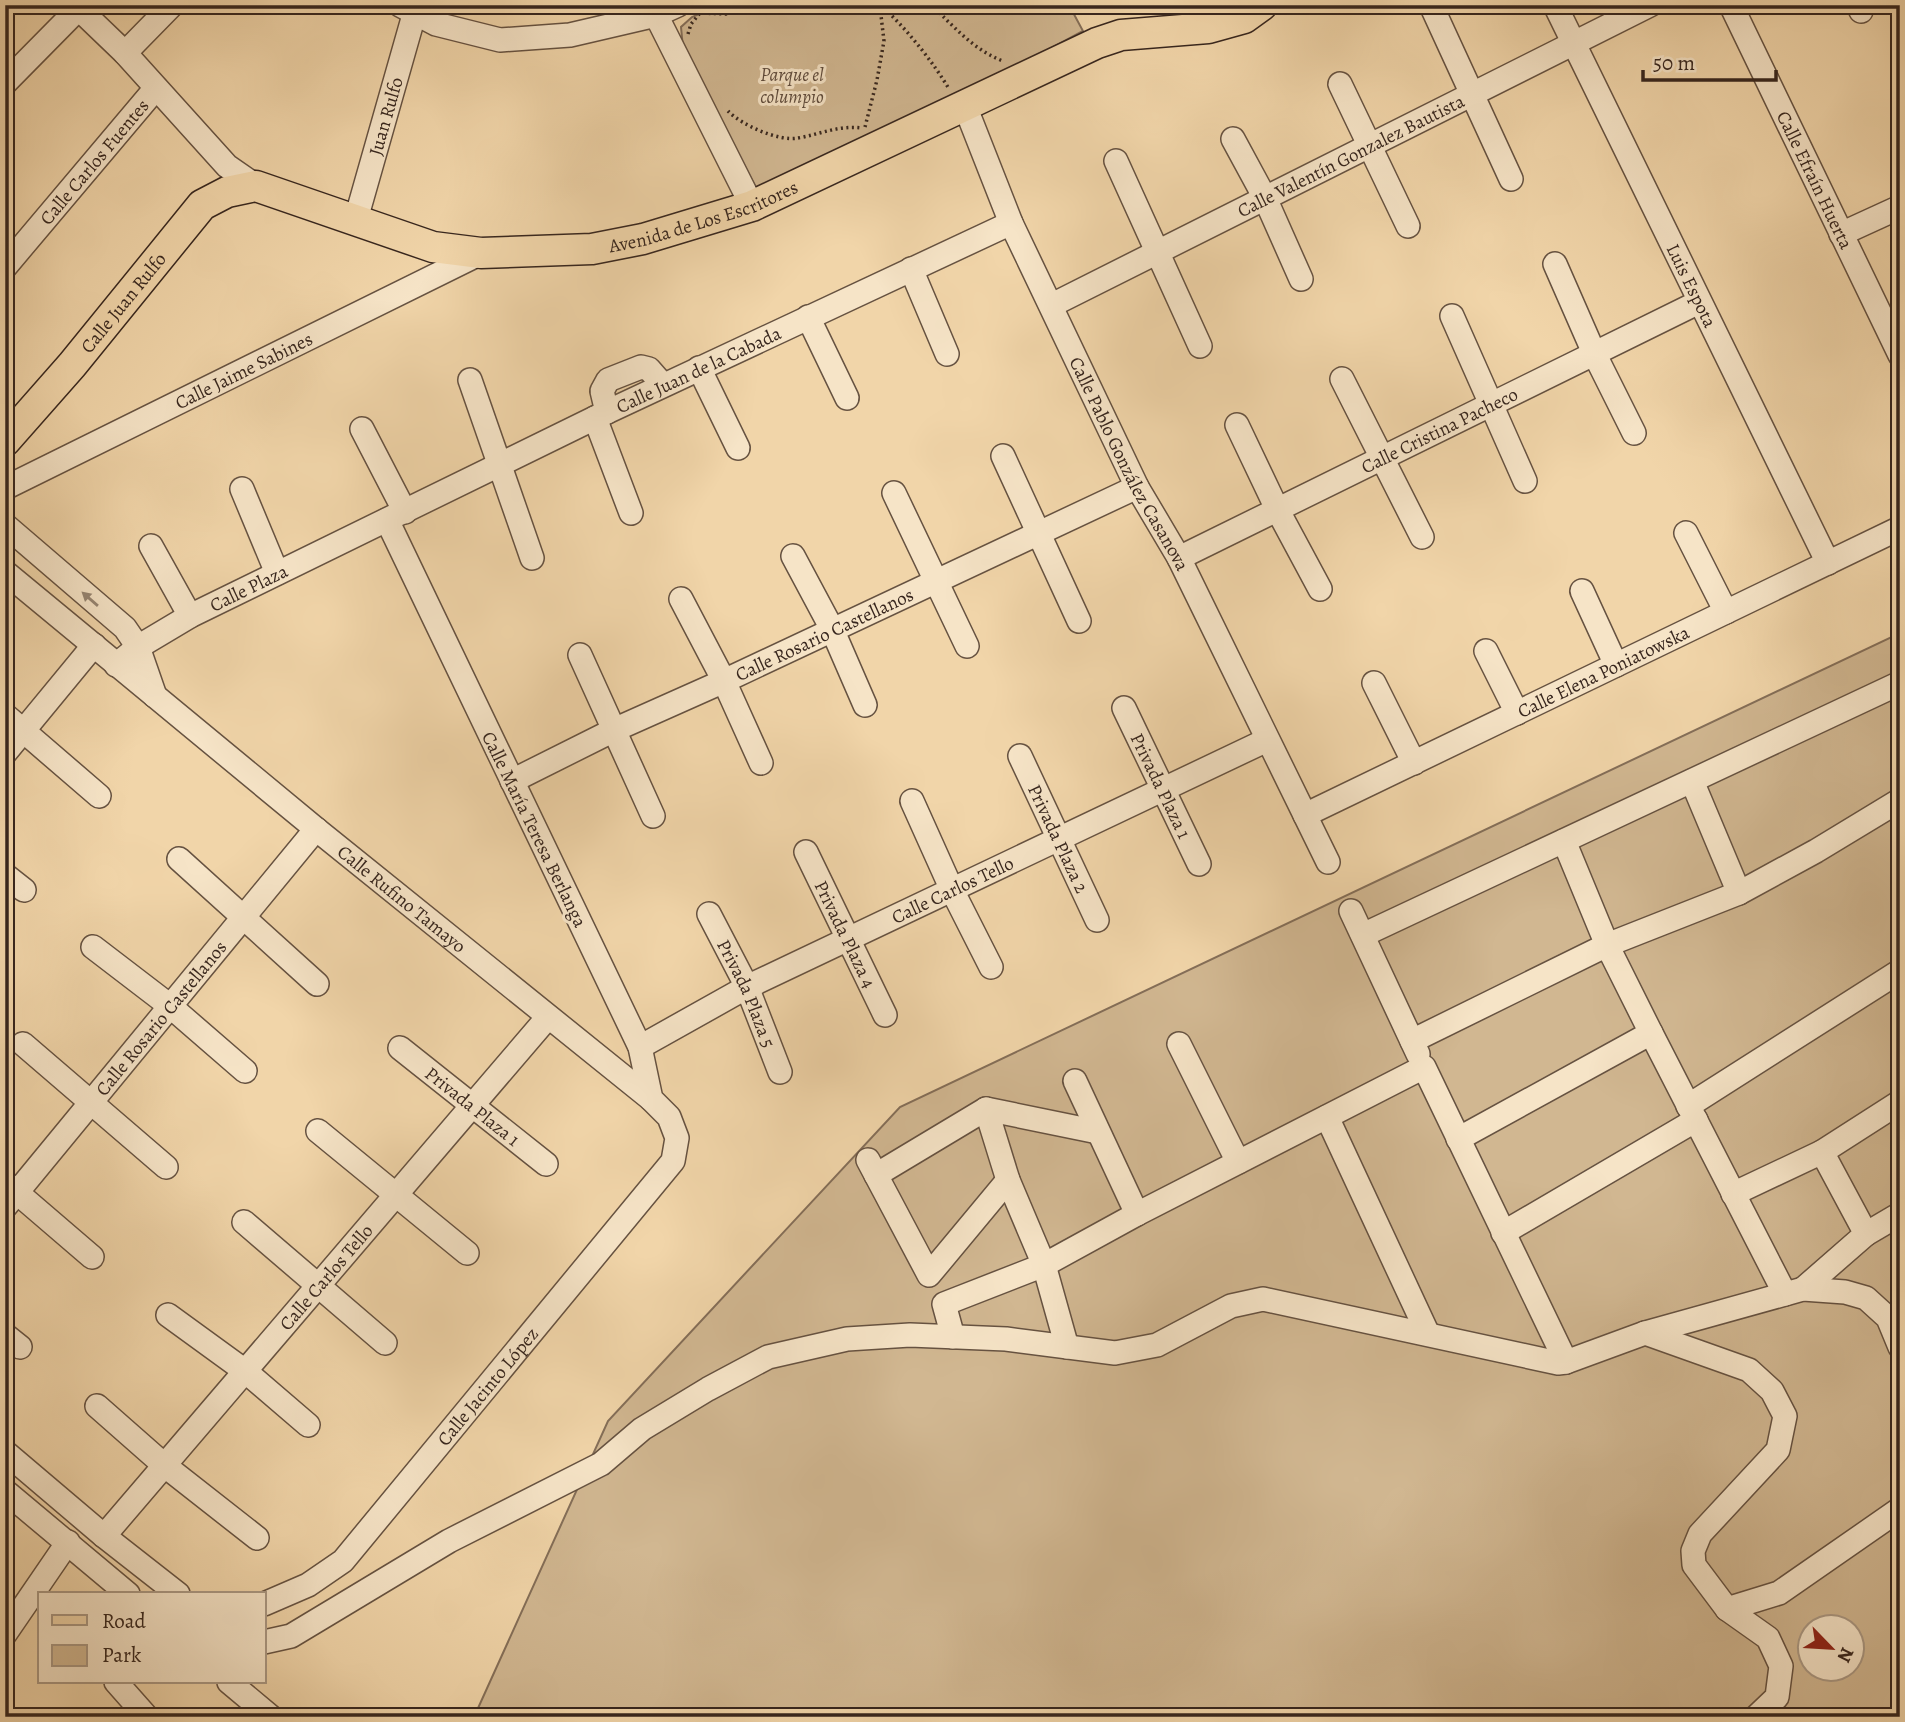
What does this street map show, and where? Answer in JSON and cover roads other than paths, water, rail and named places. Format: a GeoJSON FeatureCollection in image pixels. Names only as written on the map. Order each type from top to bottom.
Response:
{"type":"FeatureCollection","features":[{"type":"Feature","properties":{"kind":"main road","name":"Avenida de Los Escritores"},"geometry":{"type":"LineString","coordinates":[[256,186],[433,247],[481,253],[592,249],[643,239],[752,206],[1033,73],[1121,35],[1208,28],[1244,18],[1262,5]]}},
{"type":"Feature","properties":{"kind":"main road","name":"Calle Juan Rulfo"},"geometry":{"type":"LineString","coordinates":[[5,442],[72,365],[202,205],[227,192],[256,186]]}},
{"type":"Feature","properties":{"kind":"street"},"geometry":{"type":"LineString","coordinates":[[125,53],[172,5]]}},
{"type":"Feature","properties":{"kind":"street"},"geometry":{"type":"LineString","coordinates":[[407,10],[436,24],[500,40],[570,35],[656,15],[678,5]]}},
{"type":"Feature","properties":{"kind":"street"},"geometry":{"type":"LineString","coordinates":[[1431,5],[1511,178]]}},
{"type":"Feature","properties":{"kind":"street","name":"Luis Espota"},"geometry":{"type":"LineString","coordinates":[[1555,5],[1828,563]]}},
{"type":"Feature","properties":{"kind":"street","name":"Calle Valentín Gonzalez Bautista"},"geometry":{"type":"LineString","coordinates":[[1052,305],[1650,5]]}},
{"type":"Feature","properties":{"kind":"street","name":"Calle Efraín Huerta"},"geometry":{"type":"LineString","coordinates":[[1731,5],[1900,355]]}},
{"type":"Feature","properties":{"kind":"street"},"geometry":{"type":"LineString","coordinates":[[5,83],[76,7]]}},
{"type":"Feature","properties":{"kind":"street","name":"Avenida de Los Escritores"},"geometry":{"type":"LineString","coordinates":[[76,7],[125,53],[227,166],[256,186]]}},
{"type":"Feature","properties":{"kind":"street","name":"Juan Rulfo"},"geometry":{"type":"LineString","coordinates":[[356,219],[407,10]]}},
{"type":"Feature","properties":{"kind":"street"},"geometry":{"type":"LineString","coordinates":[[656,15],[752,206]]}},
{"type":"Feature","properties":{"kind":"street"},"geometry":{"type":"LineString","coordinates":[[1340,84],[1408,226]]}},
{"type":"Feature","properties":{"kind":"street","name":"Calle Carlos Fuentes"},"geometry":{"type":"LineString","coordinates":[[5,267],[156,88]]}},
{"type":"Feature","properties":{"kind":"street","name":"Calle Pablo González Casanova"},"geometry":{"type":"LineString","coordinates":[[962,108],[1010,223],[1052,305],[1137,487],[1179,558],[1328,862]]}},
{"type":"Feature","properties":{"kind":"street"},"geometry":{"type":"LineString","coordinates":[[1233,139],[1265,198],[1301,279]]}},
{"type":"Feature","properties":{"kind":"street"},"geometry":{"type":"LineString","coordinates":[[1116,162],[1200,346]]}},
{"type":"Feature","properties":{"kind":"street"},"geometry":{"type":"LineString","coordinates":[[1841,234],[1900,207]]}},
{"type":"Feature","properties":{"kind":"street","name":"Calle Juan de la Cabada"},"geometry":{"type":"LineString","coordinates":[[396,516],[663,385],[1010,223]]}},
{"type":"Feature","properties":{"kind":"street","name":"Calle Jaime Sabines"},"geometry":{"type":"LineString","coordinates":[[5,488],[481,253]]}},
{"type":"Feature","properties":{"kind":"street"},"geometry":{"type":"LineString","coordinates":[[1555,264],[1594,353],[1634,433]]}},
{"type":"Feature","properties":{"kind":"street"},"geometry":{"type":"LineString","coordinates":[[911,269],[947,354]]}},
{"type":"Feature","properties":{"kind":"street","name":"Calle Cristina Pacheco"},"geometry":{"type":"LineString","coordinates":[[1179,558],[1699,302]]}},
{"type":"Feature","properties":{"kind":"street"},"geometry":{"type":"LineString","coordinates":[[1452,316],[1525,481]]}},
{"type":"Feature","properties":{"kind":"street"},"geometry":{"type":"LineString","coordinates":[[808,317],[847,398]]}},
{"type":"Feature","properties":{"kind":"street"},"geometry":{"type":"LineString","coordinates":[[699,368],[738,448]]}},
{"type":"Feature","properties":{"kind":"street"},"geometry":{"type":"LineString","coordinates":[[1342,379],[1422,537]]}},
{"type":"Feature","properties":{"kind":"street"},"geometry":{"type":"LineString","coordinates":[[470,380],[532,558]]}},
{"type":"Feature","properties":{"kind":"street"},"geometry":{"type":"LineString","coordinates":[[601,415],[631,513]]}},
{"type":"Feature","properties":{"kind":"street"},"geometry":{"type":"LineString","coordinates":[[1237,425],[1277,509],[1320,589]]}},
{"type":"Feature","properties":{"kind":"street","name":"Calle María Teresa Berlanga"},"geometry":{"type":"LineString","coordinates":[[362,429],[396,516],[512,781],[640,1047],[651,1099],[669,1117],[677,1138]]}},
{"type":"Feature","properties":{"kind":"street"},"geometry":{"type":"LineString","coordinates":[[1003,456],[1079,621]]}},
{"type":"Feature","properties":{"kind":"street","name":"Calle Rosario Castellanos"},"geometry":{"type":"LineString","coordinates":[[512,781],[614,730],[1137,487]]}},
{"type":"Feature","properties":{"kind":"street"},"geometry":{"type":"LineString","coordinates":[[242,489],[277,573]]}},
{"type":"Feature","properties":{"kind":"street"},"geometry":{"type":"LineString","coordinates":[[894,493],[967,646]]}},
{"type":"Feature","properties":{"kind":"street","name":"Calle Plaza"},"geometry":{"type":"LineString","coordinates":[[116,665],[138,647],[190,616],[396,516]]}},
{"type":"Feature","properties":{"kind":"street"},"geometry":{"type":"LineString","coordinates":[[5,525],[125,628],[138,647],[155,696]]}},
{"type":"Feature","properties":{"kind":"street","name":"Calle Elena Poniatowska"},"geometry":{"type":"LineString","coordinates":[[1305,816],[1900,528]]}},
{"type":"Feature","properties":{"kind":"street"},"geometry":{"type":"LineString","coordinates":[[1686,533],[1726,612]]}},
{"type":"Feature","properties":{"kind":"street"},"geometry":{"type":"LineString","coordinates":[[151,546],[190,616]]}},
{"type":"Feature","properties":{"kind":"street"},"geometry":{"type":"LineString","coordinates":[[793,556],[832,629],[865,705]]}},
{"type":"Feature","properties":{"kind":"street","name":"Calle Rufino Tamayo"},"geometry":{"type":"LineString","coordinates":[[5,572],[316,830],[651,1099]]}},
{"type":"Feature","properties":{"kind":"street"},"geometry":{"type":"LineString","coordinates":[[1582,591],[1616,666]]}},
{"type":"Feature","properties":{"kind":"street"},"geometry":{"type":"LineString","coordinates":[[681,599],[724,681],[761,763]]}},
{"type":"Feature","properties":{"kind":"street"},"geometry":{"type":"LineString","coordinates":[[5,753],[94,645]]}},
{"type":"Feature","properties":{"kind":"street"},"geometry":{"type":"LineString","coordinates":[[1486,651],[1517,713]]}},
{"type":"Feature","properties":{"kind":"street"},"geometry":{"type":"LineString","coordinates":[[580,655],[653,816]]}},
{"type":"Feature","properties":{"kind":"street"},"geometry":{"type":"LineString","coordinates":[[1374,683],[1414,763]]}},
{"type":"Feature","properties":{"kind":"street"},"geometry":{"type":"LineString","coordinates":[[1363,935],[1900,683]]}},
{"type":"Feature","properties":{"kind":"street","name":"Privada Plaza 1"},"geometry":{"type":"LineString","coordinates":[[1124,708],[1199,864]]}},
{"type":"Feature","properties":{"kind":"street"},"geometry":{"type":"LineString","coordinates":[[5,715],[99,796]]}},
{"type":"Feature","properties":{"kind":"street","name":"Calle Carlos Tello"},"geometry":{"type":"LineString","coordinates":[[640,1047],[747,987],[1267,740]]}},
{"type":"Feature","properties":{"kind":"street","name":"Privada Plaza 2"},"geometry":{"type":"LineString","coordinates":[[1020,756],[1097,919]]}},
{"type":"Feature","properties":{"kind":"street"},"geometry":{"type":"LineString","coordinates":[[1692,781],[1739,893]]}},
{"type":"Feature","properties":{"kind":"street"},"geometry":{"type":"LineString","coordinates":[[1412,1041],[1607,945],[1739,893],[1816,851],[1900,800]]}},
{"type":"Feature","properties":{"kind":"street"},"geometry":{"type":"LineString","coordinates":[[912,801],[952,890],[991,967]]}},
{"type":"Feature","properties":{"kind":"street","name":"Calle Rosario Castellanos"},"geometry":{"type":"LineString","coordinates":[[9,1194],[91,1102],[316,830]]}},
{"type":"Feature","properties":{"kind":"street"},"geometry":{"type":"LineString","coordinates":[[1564,841],[1607,945],[1733,1194],[1794,1292]]}},
{"type":"Feature","properties":{"kind":"street","name":"Privada Plaza 4"},"geometry":{"type":"LineString","coordinates":[[806,852],[884,1015]]}},
{"type":"Feature","properties":{"kind":"street"},"geometry":{"type":"LineString","coordinates":[[179,859],[317,984]]}},
{"type":"Feature","properties":{"kind":"street"},"geometry":{"type":"LineString","coordinates":[[5,875],[24,890]]}},
{"type":"Feature","properties":{"kind":"street"},"geometry":{"type":"LineString","coordinates":[[1351,911],[1566,1362]]}},
{"type":"Feature","properties":{"kind":"street","name":"Privada Plaza 5"},"geometry":{"type":"LineString","coordinates":[[709,914],[747,987],[780,1072]]}},
{"type":"Feature","properties":{"kind":"street"},"geometry":{"type":"LineString","coordinates":[[93,947],[170,1006],[245,1071]]}},
{"type":"Feature","properties":{"kind":"street"},"geometry":{"type":"LineString","coordinates":[[1503,1233],[1692,1113],[1900,971]]}},
{"type":"Feature","properties":{"kind":"street","name":"Calle Carlos Tello"},"geometry":{"type":"LineString","coordinates":[[104,1536],[548,1017]]}},
{"type":"Feature","properties":{"kind":"street"},"geometry":{"type":"LineString","coordinates":[[1458,1139],[1651,1033]]}},
{"type":"Feature","properties":{"kind":"street"},"geometry":{"type":"LineString","coordinates":[[23,1044],[166,1167]]}},
{"type":"Feature","properties":{"kind":"street"},"geometry":{"type":"LineString","coordinates":[[1179,1044],[1238,1162]]}},
{"type":"Feature","properties":{"kind":"street","name":"Privada Plaza 1"},"geometry":{"type":"LineString","coordinates":[[400,1048],[546,1164]]}},
{"type":"Feature","properties":{"kind":"street"},"geometry":{"type":"LineString","coordinates":[[944,1304],[1044,1265],[1137,1214],[1424,1067]]}},
{"type":"Feature","properties":{"kind":"street"},"geometry":{"type":"LineString","coordinates":[[1075,1081],[1137,1214]]}},
{"type":"Feature","properties":{"kind":"street"},"geometry":{"type":"LineString","coordinates":[[1733,1194],[1822,1152],[1900,1102]]}},
{"type":"Feature","properties":{"kind":"street"},"geometry":{"type":"LineString","coordinates":[[953,1337],[944,1304],[872,1167],[986,1109],[1098,1132]]}},
{"type":"Feature","properties":{"kind":"street"},"geometry":{"type":"LineString","coordinates":[[986,1109],[1008,1180],[1044,1265],[1067,1347]]}},
{"type":"Feature","properties":{"kind":"street"},"geometry":{"type":"LineString","coordinates":[[1327,1117],[1428,1334]]}},
{"type":"Feature","properties":{"kind":"street"},"geometry":{"type":"LineString","coordinates":[[318,1132],[467,1253]]}},
{"type":"Feature","properties":{"kind":"street","name":"Calle Jacinto López"},"geometry":{"type":"LineString","coordinates":[[266,1603],[309,1585],[343,1561],[673,1161],[677,1138]]}},
{"type":"Feature","properties":{"kind":"street"},"geometry":{"type":"LineString","coordinates":[[1822,1152],[1866,1234]]}},
{"type":"Feature","properties":{"kind":"street"},"geometry":{"type":"LineString","coordinates":[[929,1275],[1008,1180]]}},
{"type":"Feature","properties":{"kind":"street"},"geometry":{"type":"LineString","coordinates":[[9,1194],[92,1257]]}},
{"type":"Feature","properties":{"kind":"street"},"geometry":{"type":"LineString","coordinates":[[1794,1292],[1866,1234],[1900,1214]]}},
{"type":"Feature","properties":{"kind":"street"},"geometry":{"type":"LineString","coordinates":[[244,1222],[385,1343]]}},
{"type":"Feature","properties":{"kind":"street"},"geometry":{"type":"LineString","coordinates":[[266,1642],[291,1636],[449,1541],[601,1464],[642,1429],[768,1357],[847,1339],[910,1335],[1006,1339],[1115,1353],[1157,1345],[1231,1306],[1263,1299],[1558,1363],[1646,1333],[1794,1292],[1845,1292],[1866,1298],[1888,1318],[1900,1347]]}},
{"type":"Feature","properties":{"kind":"street"},"geometry":{"type":"LineString","coordinates":[[168,1315],[244,1371],[308,1425]]}},
{"type":"Feature","properties":{"kind":"street"},"geometry":{"type":"LineString","coordinates":[[1646,1333],[1749,1370],[1772,1391],[1785,1416],[1778,1450],[1700,1534],[1693,1551],[1694,1565],[1727,1609],[1768,1638],[1781,1666],[1777,1698],[1756,1717]]}},
{"type":"Feature","properties":{"kind":"street"},"geometry":{"type":"LineString","coordinates":[[97,1406],[164,1465],[257,1538]]}},
{"type":"Feature","properties":{"kind":"street"},"geometry":{"type":"LineString","coordinates":[[5,1452],[175,1592]]}},
{"type":"Feature","properties":{"kind":"street"},"geometry":{"type":"LineString","coordinates":[[5,1491],[126,1592]]}},
{"type":"Feature","properties":{"kind":"street"},"geometry":{"type":"LineString","coordinates":[[1727,1609],[1779,1593],[1900,1509]]}},
{"type":"Feature","properties":{"kind":"street"},"geometry":{"type":"LineString","coordinates":[[5,1634],[68,1542]]}},
{"type":"Feature","properties":{"kind":"street"},"geometry":{"type":"LineString","coordinates":[[98,1568],[98,1592]]}},
{"type":"Feature","properties":{"kind":"street"},"geometry":{"type":"LineString","coordinates":[[118,1684],[147,1717]]}},
{"type":"Feature","properties":{"kind":"street"},"geometry":{"type":"LineString","coordinates":[[231,1684],[271,1717]]}},
{"type":"Feature","properties":{"kind":"park label","name":"Parque el columpio"},"geometry":{"type":"Point","coordinates":[792,85]}}]}
